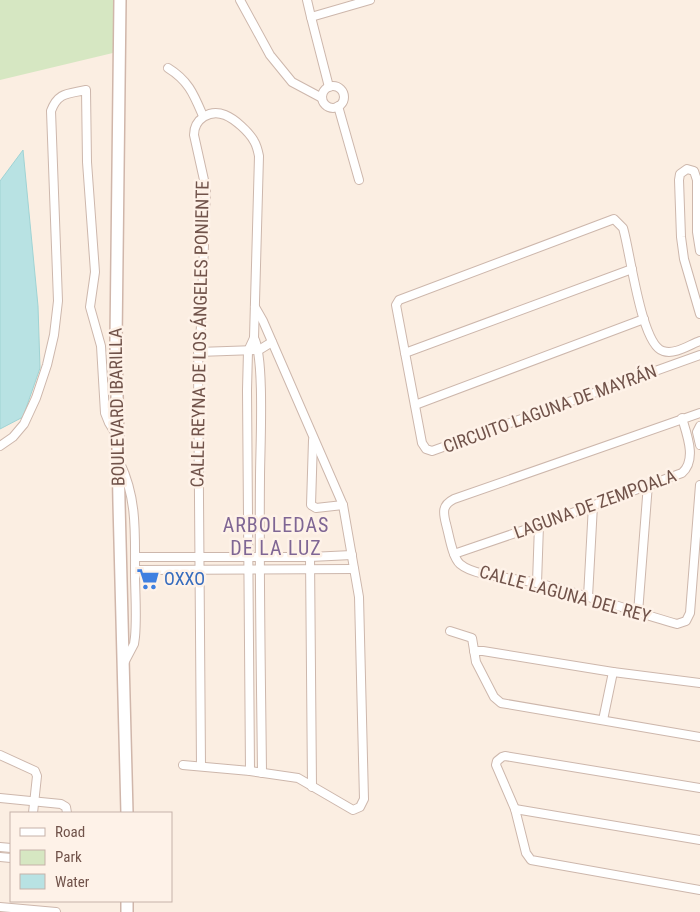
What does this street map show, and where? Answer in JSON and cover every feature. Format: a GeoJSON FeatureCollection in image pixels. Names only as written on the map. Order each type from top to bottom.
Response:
{"type":"FeatureCollection","features":[{"type":"Feature","properties":{"kind":"street","name":"BOULEVARD IBARILLA"},"geometry":{"type":"LineString","coordinates":[[120,0],[116,287],[117,436],[127,812]]}},
{"type":"Feature","properties":{"kind":"street"},"geometry":{"type":"LineString","coordinates":[[240,0],[270,55],[292,82],[322,98],[327,106],[334,108],[343,101],[343,94],[339,88],[329,87]]}},
{"type":"Feature","properties":{"kind":"street"},"geometry":{"type":"LineString","coordinates":[[307,0],[329,87]]}},
{"type":"Feature","properties":{"kind":"street"},"geometry":{"type":"LineString","coordinates":[[311,17],[370,0]]}},
{"type":"Feature","properties":{"kind":"street"},"geometry":{"type":"LineString","coordinates":[[168,68],[180,76],[189,86],[204,116],[223,114],[231,118],[254,141],[257,148],[254,338],[248,351],[246,390],[250,771]]}},
{"type":"Feature","properties":{"kind":"street"},"geometry":{"type":"LineString","coordinates":[[322,98],[324,92],[329,87]]}},
{"type":"Feature","properties":{"kind":"street"},"geometry":{"type":"LineString","coordinates":[[0,446],[24,424],[36,398],[47,365],[54,335],[58,301],[50,111],[54,101],[61,95],[86,90],[88,162],[95,272],[90,306],[101,346],[105,413],[117,436]]}},
{"type":"Feature","properties":{"kind":"street"},"geometry":{"type":"LineString","coordinates":[[338,106],[359,180]]}},
{"type":"Feature","properties":{"kind":"street","name":"CALLE REYNA DE LOS ÁNGELES PONIENTE"},"geometry":{"type":"LineString","coordinates":[[200,766],[198,352],[201,326],[206,190],[194,128],[204,116]]}},
{"type":"Feature","properties":{"kind":"street"},"geometry":{"type":"LineString","coordinates":[[700,251],[697,232],[697,180],[694,171],[687,169],[680,174],[679,180],[681,237],[684,259],[698,300],[700,314]]}},
{"type":"Feature","properties":{"kind":"street","name":"CIRCUITO LAGUNA DE MAYRÁN"},"geometry":{"type":"LineString","coordinates":[[700,340],[674,351],[662,351],[655,345],[644,319],[623,228],[614,219],[399,300],[396,305],[422,443],[426,449],[435,451],[700,354]]}},
{"type":"Feature","properties":{"kind":"street"},"geometry":{"type":"LineString","coordinates":[[405,353],[632,270]]}},
{"type":"Feature","properties":{"kind":"street"},"geometry":{"type":"LineString","coordinates":[[183,765],[250,771],[298,778],[351,809],[358,810],[364,799],[359,597],[343,505],[255,307]]}},
{"type":"Feature","properties":{"kind":"street"},"geometry":{"type":"LineString","coordinates":[[415,405],[644,319]]}},
{"type":"Feature","properties":{"kind":"street"},"geometry":{"type":"LineString","coordinates":[[254,338],[259,350],[259,569],[262,773]]}},
{"type":"Feature","properties":{"kind":"street"},"geometry":{"type":"LineString","coordinates":[[198,352],[259,350],[272,342]]}},
{"type":"Feature","properties":{"kind":"street"},"geometry":{"type":"LineString","coordinates":[[454,554],[443,513],[445,506],[450,501],[700,413]]}},
{"type":"Feature","properties":{"kind":"street","name":"LAGUNA DE ZEMPOALA"},"geometry":{"type":"LineString","coordinates":[[454,554],[682,473],[688,466],[690,456],[682,418]]}},
{"type":"Feature","properties":{"kind":"street"},"geometry":{"type":"LineString","coordinates":[[700,426],[698,432],[700,444]]}},
{"type":"Feature","properties":{"kind":"street"},"geometry":{"type":"LineString","coordinates":[[313,438],[311,505],[316,508],[343,505]]}},
{"type":"Feature","properties":{"kind":"street"},"geometry":{"type":"LineString","coordinates":[[118,458],[128,480],[133,501],[135,557],[135,637],[134,644],[124,663]]}},
{"type":"Feature","properties":{"kind":"street"},"geometry":{"type":"LineString","coordinates":[[638,613],[648,484]]}},
{"type":"Feature","properties":{"kind":"street","name":"CALLE LAGUNA DEL REY"},"geometry":{"type":"LineString","coordinates":[[454,554],[460,564],[481,573],[537,583],[588,596],[677,624],[682,623],[688,617],[700,485]]}},
{"type":"Feature","properties":{"kind":"street"},"geometry":{"type":"LineString","coordinates":[[588,596],[592,505]]}},
{"type":"Feature","properties":{"kind":"street"},"geometry":{"type":"LineString","coordinates":[[537,583],[539,525]]}},
{"type":"Feature","properties":{"kind":"street"},"geometry":{"type":"LineString","coordinates":[[135,557],[310,557],[352,555]]}},
{"type":"Feature","properties":{"kind":"street"},"geometry":{"type":"LineString","coordinates":[[310,557],[312,787]]}},
{"type":"Feature","properties":{"kind":"street"},"geometry":{"type":"LineString","coordinates":[[135,570],[354,569]]}},
{"type":"Feature","properties":{"kind":"street"},"geometry":{"type":"LineString","coordinates":[[450,631],[472,638],[476,662],[494,697],[501,703],[700,737]]}},
{"type":"Feature","properties":{"kind":"street"},"geometry":{"type":"LineString","coordinates":[[474,651],[700,684]]}},
{"type":"Feature","properties":{"kind":"street"},"geometry":{"type":"LineString","coordinates":[[603,720],[613,672]]}},
{"type":"Feature","properties":{"kind":"street"},"geometry":{"type":"LineString","coordinates":[[0,755],[33,769],[37,773],[33,812]]}},
{"type":"Feature","properties":{"kind":"street"},"geometry":{"type":"LineString","coordinates":[[700,788],[502,756],[496,765],[515,809],[526,853],[531,860],[700,890]]}},
{"type":"Feature","properties":{"kind":"street"},"geometry":{"type":"LineString","coordinates":[[0,798],[35,801],[66,809]]}},
{"type":"Feature","properties":{"kind":"street"},"geometry":{"type":"LineString","coordinates":[[515,809],[700,840]]}},
{"type":"Feature","properties":{"kind":"street"},"geometry":{"type":"LineString","coordinates":[[0,907],[56,912]]}},
{"type":"Feature","properties":{"kind":"green space"},"geometry":{"type":"Polygon","coordinates":[[[0,0],[119,0],[117,52],[0,80],[0,0]]]}},
{"type":"Feature","properties":{"kind":"water"},"geometry":{"type":"Polygon","coordinates":[[[23,150],[38,306],[40,368],[23,417],[0,429],[0,181],[23,150]]]}},
{"type":"Feature","properties":{"kind":"place","name":"OXXO"},"geometry":{"type":"Point","coordinates":[148,579]}},
{"type":"Feature","properties":{"kind":"district","name":"ARBOLEDAS DE LA LUZ"},"geometry":{"type":"Point","coordinates":[276,536]}}]}
